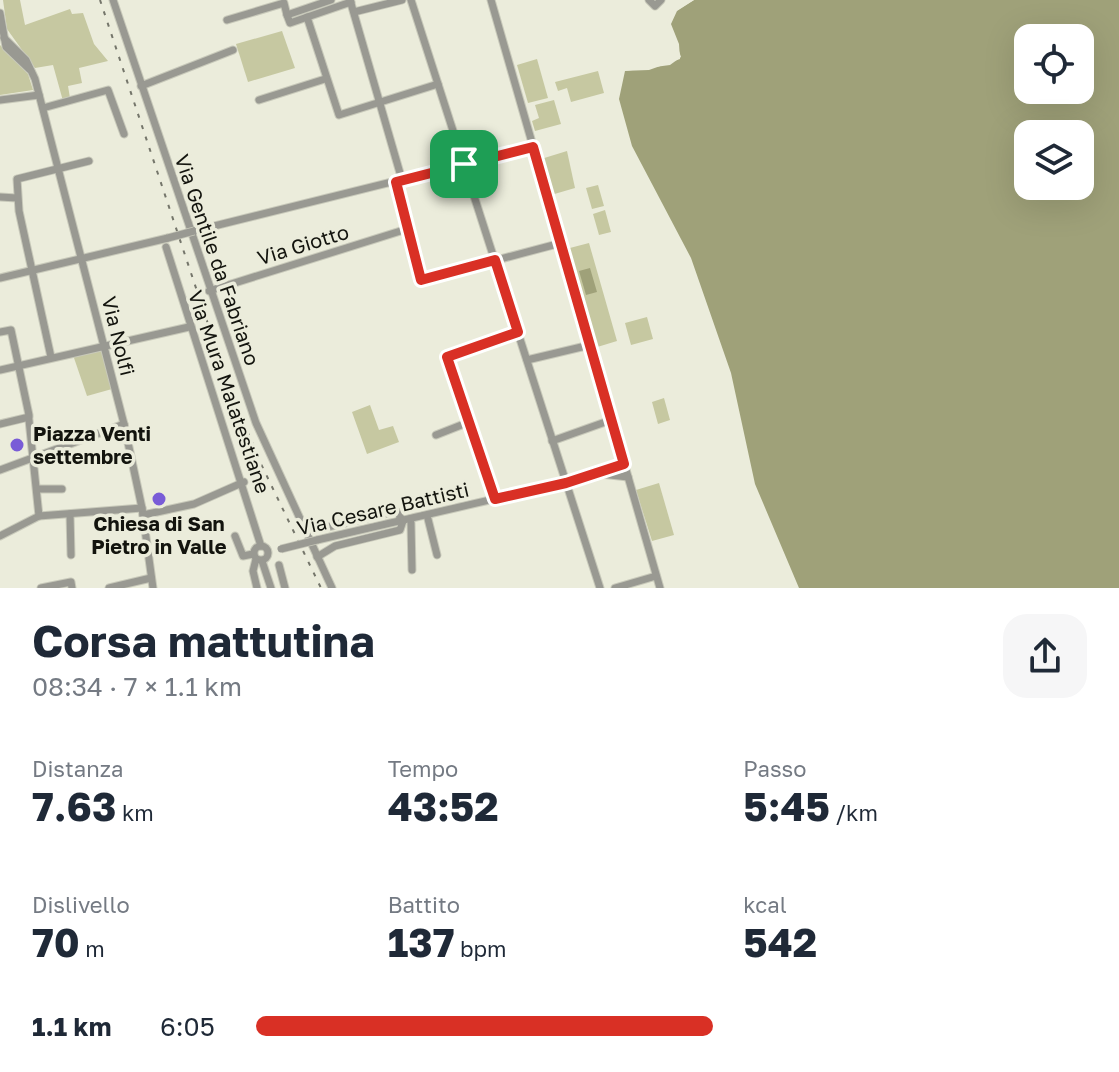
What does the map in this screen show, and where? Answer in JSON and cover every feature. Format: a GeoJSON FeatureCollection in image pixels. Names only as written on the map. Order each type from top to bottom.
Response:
{"type":"FeatureCollection","features":[{"type":"Feature","properties":{"kind":"street","name":"Via Gentile da Fabriano"},"geometry":{"type":"LineString","coordinates":[[113,0],[256,423],[332,588]]}},
{"type":"Feature","properties":{"kind":"street"},"geometry":{"type":"LineString","coordinates":[[287,15],[331,0]]}},
{"type":"Feature","properties":{"kind":"street"},"geometry":{"type":"LineString","coordinates":[[354,12],[402,0]]}},
{"type":"Feature","properties":{"kind":"street"},"geometry":{"type":"LineString","coordinates":[[411,0],[600,588]]}},
{"type":"Feature","properties":{"kind":"street"},"geometry":{"type":"LineString","coordinates":[[491,0],[660,588]]}},
{"type":"Feature","properties":{"kind":"street"},"geometry":{"type":"LineString","coordinates":[[649,0],[655,6],[661,0]]}},
{"type":"Feature","properties":{"kind":"street"},"geometry":{"type":"LineString","coordinates":[[227,20],[284,3],[290,23],[350,1],[379,102],[421,280],[561,243]]}},
{"type":"Feature","properties":{"kind":"street"},"geometry":{"type":"LineString","coordinates":[[0,13],[2,35]]}},
{"type":"Feature","properties":{"kind":"street"},"geometry":{"type":"LineString","coordinates":[[307,17],[339,115],[438,84]]}},
{"type":"Feature","properties":{"kind":"street","name":"Via Nolfi"},"geometry":{"type":"LineString","coordinates":[[2,35],[32,72],[43,108],[124,424],[142,511],[153,588]]}},
{"type":"Feature","properties":{"kind":"street"},"geometry":{"type":"LineString","coordinates":[[141,86],[233,50]]}},
{"type":"Feature","properties":{"kind":"street"},"geometry":{"type":"LineString","coordinates":[[259,100],[325,79]]}},
{"type":"Feature","properties":{"kind":"street"},"geometry":{"type":"LineString","coordinates":[[43,108],[108,90],[124,134]]}},
{"type":"Feature","properties":{"kind":"street"},"geometry":{"type":"LineString","coordinates":[[0,100],[39,95]]}},
{"type":"Feature","properties":{"kind":"street"},"geometry":{"type":"LineString","coordinates":[[0,278],[81,258],[167,242],[194,231],[533,147]]}},
{"type":"Feature","properties":{"kind":"street"},"geometry":{"type":"LineString","coordinates":[[51,357],[32,270],[19,235],[18,176],[89,161]]}},
{"type":"Feature","properties":{"kind":"street"},"geometry":{"type":"LineString","coordinates":[[0,197],[17,198]]}},
{"type":"Feature","properties":{"kind":"street","name":"Via Giotto"},"geometry":{"type":"LineString","coordinates":[[209,291],[407,229]]}},
{"type":"Feature","properties":{"kind":"street","name":"Via Mura Malatestiane"},"geometry":{"type":"LineString","coordinates":[[167,242],[189,327],[265,548]]}},
{"type":"Feature","properties":{"kind":"street"},"geometry":{"type":"LineString","coordinates":[[0,370],[189,327]]}},
{"type":"Feature","properties":{"kind":"street"},"geometry":{"type":"LineString","coordinates":[[0,332],[11,330],[19,365],[35,455],[39,516]]}},
{"type":"Feature","properties":{"kind":"street"},"geometry":{"type":"LineString","coordinates":[[495,499],[447,357],[518,332]]}},
{"type":"Feature","properties":{"kind":"street"},"geometry":{"type":"LineString","coordinates":[[527,360],[590,345]]}},
{"type":"Feature","properties":{"kind":"street"},"geometry":{"type":"LineString","coordinates":[[0,424],[29,418]]}},
{"type":"Feature","properties":{"kind":"street"},"geometry":{"type":"LineString","coordinates":[[552,441],[611,420]]}},
{"type":"Feature","properties":{"kind":"street"},"geometry":{"type":"LineString","coordinates":[[436,435],[469,422]]}},
{"type":"Feature","properties":{"kind":"street"},"geometry":{"type":"LineString","coordinates":[[0,470],[124,424]]}},
{"type":"Feature","properties":{"kind":"street","name":"Via Cesare Battisti"},"geometry":{"type":"LineString","coordinates":[[265,548],[281,549],[407,522],[566,483],[624,464]]}},
{"type":"Feature","properties":{"kind":"street","name":"Via Cesare Battisti"},"geometry":{"type":"LineString","coordinates":[[599,473],[628,477]]}},
{"type":"Feature","properties":{"kind":"street"},"geometry":{"type":"LineString","coordinates":[[0,536],[39,516],[142,511],[194,504],[244,482]]}},
{"type":"Feature","properties":{"kind":"street"},"geometry":{"type":"LineString","coordinates":[[38,489],[62,489]]}},
{"type":"Feature","properties":{"kind":"street"},"geometry":{"type":"LineString","coordinates":[[301,526],[319,529],[396,511],[407,522],[411,533],[412,570]]}},
{"type":"Feature","properties":{"kind":"street"},"geometry":{"type":"LineString","coordinates":[[70,514],[71,555]]}},
{"type":"Feature","properties":{"kind":"street"},"geometry":{"type":"LineString","coordinates":[[428,519],[437,555]]}},
{"type":"Feature","properties":{"kind":"street"},"geometry":{"type":"LineString","coordinates":[[317,557],[335,546],[400,530],[407,522]]}},
{"type":"Feature","properties":{"kind":"street"},"geometry":{"type":"LineString","coordinates":[[235,536],[243,556],[257,558]]}},
{"type":"Feature","properties":{"kind":"street"},"geometry":{"type":"LineString","coordinates":[[257,558],[265,548]]}},
{"type":"Feature","properties":{"kind":"street"},"geometry":{"type":"LineString","coordinates":[[257,588],[253,571],[257,558],[265,548]]}},
{"type":"Feature","properties":{"kind":"street"},"geometry":{"type":"LineString","coordinates":[[257,558],[271,588]]}},
{"type":"Feature","properties":{"kind":"street"},"geometry":{"type":"LineString","coordinates":[[279,565],[285,588]]}},
{"type":"Feature","properties":{"kind":"street"},"geometry":{"type":"LineString","coordinates":[[615,588],[656,576]]}},
{"type":"Feature","properties":{"kind":"street"},"geometry":{"type":"LineString","coordinates":[[109,588],[151,578]]}},
{"type":"Feature","properties":{"kind":"street"},"geometry":{"type":"LineString","coordinates":[[41,588],[72,585]]}},
{"type":"Feature","properties":{"kind":"shaded area"},"geometry":{"type":"Polygon","coordinates":[[[3,0],[20,0],[25,25],[70,9],[72,14],[83,13],[94,44],[108,61],[79,68],[82,83],[68,86],[70,98],[63,101],[53,65],[35,68],[7,29],[3,0]]]}},
{"type":"Feature","properties":{"kind":"shaded area"},"geometry":{"type":"Polygon","coordinates":[[[694,0],[1119,0],[1119,588],[799,588],[755,484],[731,373],[691,258],[632,146],[619,99],[625,71],[670,65],[681,57],[670,24],[676,11],[694,0]]]}},
{"type":"Feature","properties":{"kind":"shaded area"},"geometry":{"type":"Polygon","coordinates":[[[282,31],[295,68],[248,82],[236,44],[282,31]]]}},
{"type":"Feature","properties":{"kind":"shaded area"},"geometry":{"type":"Polygon","coordinates":[[[0,45],[28,74],[33,90],[0,95],[0,45]]]}},
{"type":"Feature","properties":{"kind":"shaded area"},"geometry":{"type":"Polygon","coordinates":[[[537,59],[548,98],[528,103],[517,65],[537,59]]]}},
{"type":"Feature","properties":{"kind":"shaded area"},"geometry":{"type":"Polygon","coordinates":[[[598,71],[604,93],[571,102],[567,88],[558,91],[555,82],[598,71]]]}},
{"type":"Feature","properties":{"kind":"shaded area"},"geometry":{"type":"Polygon","coordinates":[[[554,100],[561,124],[535,131],[532,121],[539,118],[535,105],[554,100]]]}},
{"type":"Feature","properties":{"kind":"shaded area"},"geometry":{"type":"Polygon","coordinates":[[[567,151],[575,188],[551,195],[541,159],[567,151]]]}},
{"type":"Feature","properties":{"kind":"shaded area"},"geometry":{"type":"Polygon","coordinates":[[[598,185],[604,206],[592,209],[586,188],[598,185]]]}},
{"type":"Feature","properties":{"kind":"shaded area"},"geometry":{"type":"Polygon","coordinates":[[[605,210],[611,232],[599,235],[593,214],[605,210]]]}},
{"type":"Feature","properties":{"kind":"shaded area"},"geometry":{"type":"Polygon","coordinates":[[[589,243],[617,341],[594,348],[566,249],[589,243]]]}},
{"type":"Feature","properties":{"kind":"shaded area"},"geometry":{"type":"Polygon","coordinates":[[[590,268],[597,292],[586,295],[579,271],[590,268]]]}},
{"type":"Feature","properties":{"kind":"shaded area"},"geometry":{"type":"Polygon","coordinates":[[[647,317],[653,339],[631,345],[625,323],[647,317]]]}},
{"type":"Feature","properties":{"kind":"shaded area"},"geometry":{"type":"Polygon","coordinates":[[[101,348],[112,389],[87,396],[73,355],[101,348]]]}},
{"type":"Feature","properties":{"kind":"shaded area"},"geometry":{"type":"Polygon","coordinates":[[[664,398],[670,420],[658,424],[652,402],[664,398]]]}},
{"type":"Feature","properties":{"kind":"shaded area"},"geometry":{"type":"Polygon","coordinates":[[[370,405],[379,430],[393,426],[399,442],[367,454],[352,412],[370,405]]]}},
{"type":"Feature","properties":{"kind":"shaded area"},"geometry":{"type":"Polygon","coordinates":[[[659,483],[674,535],[652,541],[636,490],[659,483]]]}},
{"type":"Feature","properties":{"kind":"pier"},"geometry":{"type":"Polygon","coordinates":[[[686,0],[694,0],[677,11],[671,24],[679,44],[680,59],[649,70],[621,71],[624,67],[648,66],[677,56],[667,23],[673,8],[686,0]]]}},
{"type":"Feature","properties":{"kind":"railway"},"geometry":{"type":"LineString","coordinates":[[100,0],[227,381],[261,464],[321,588]]}},
{"type":"Feature","properties":{"kind":"place","name":"Piazza Venti settembre"},"geometry":{"type":"Point","coordinates":[17,445]}},
{"type":"Feature","properties":{"kind":"place","name":"Chiesa di San Pietro in Valle"},"geometry":{"type":"Point","coordinates":[159,499]}},
{"type":"Feature","properties":{"kind":"route"},"geometry":{"type":"LineString","coordinates":[[533,147],[624,464],[566,483],[495,499],[447,357],[518,332],[495,260],[421,280],[396,182],[464,164],[533,147]]}}]}
